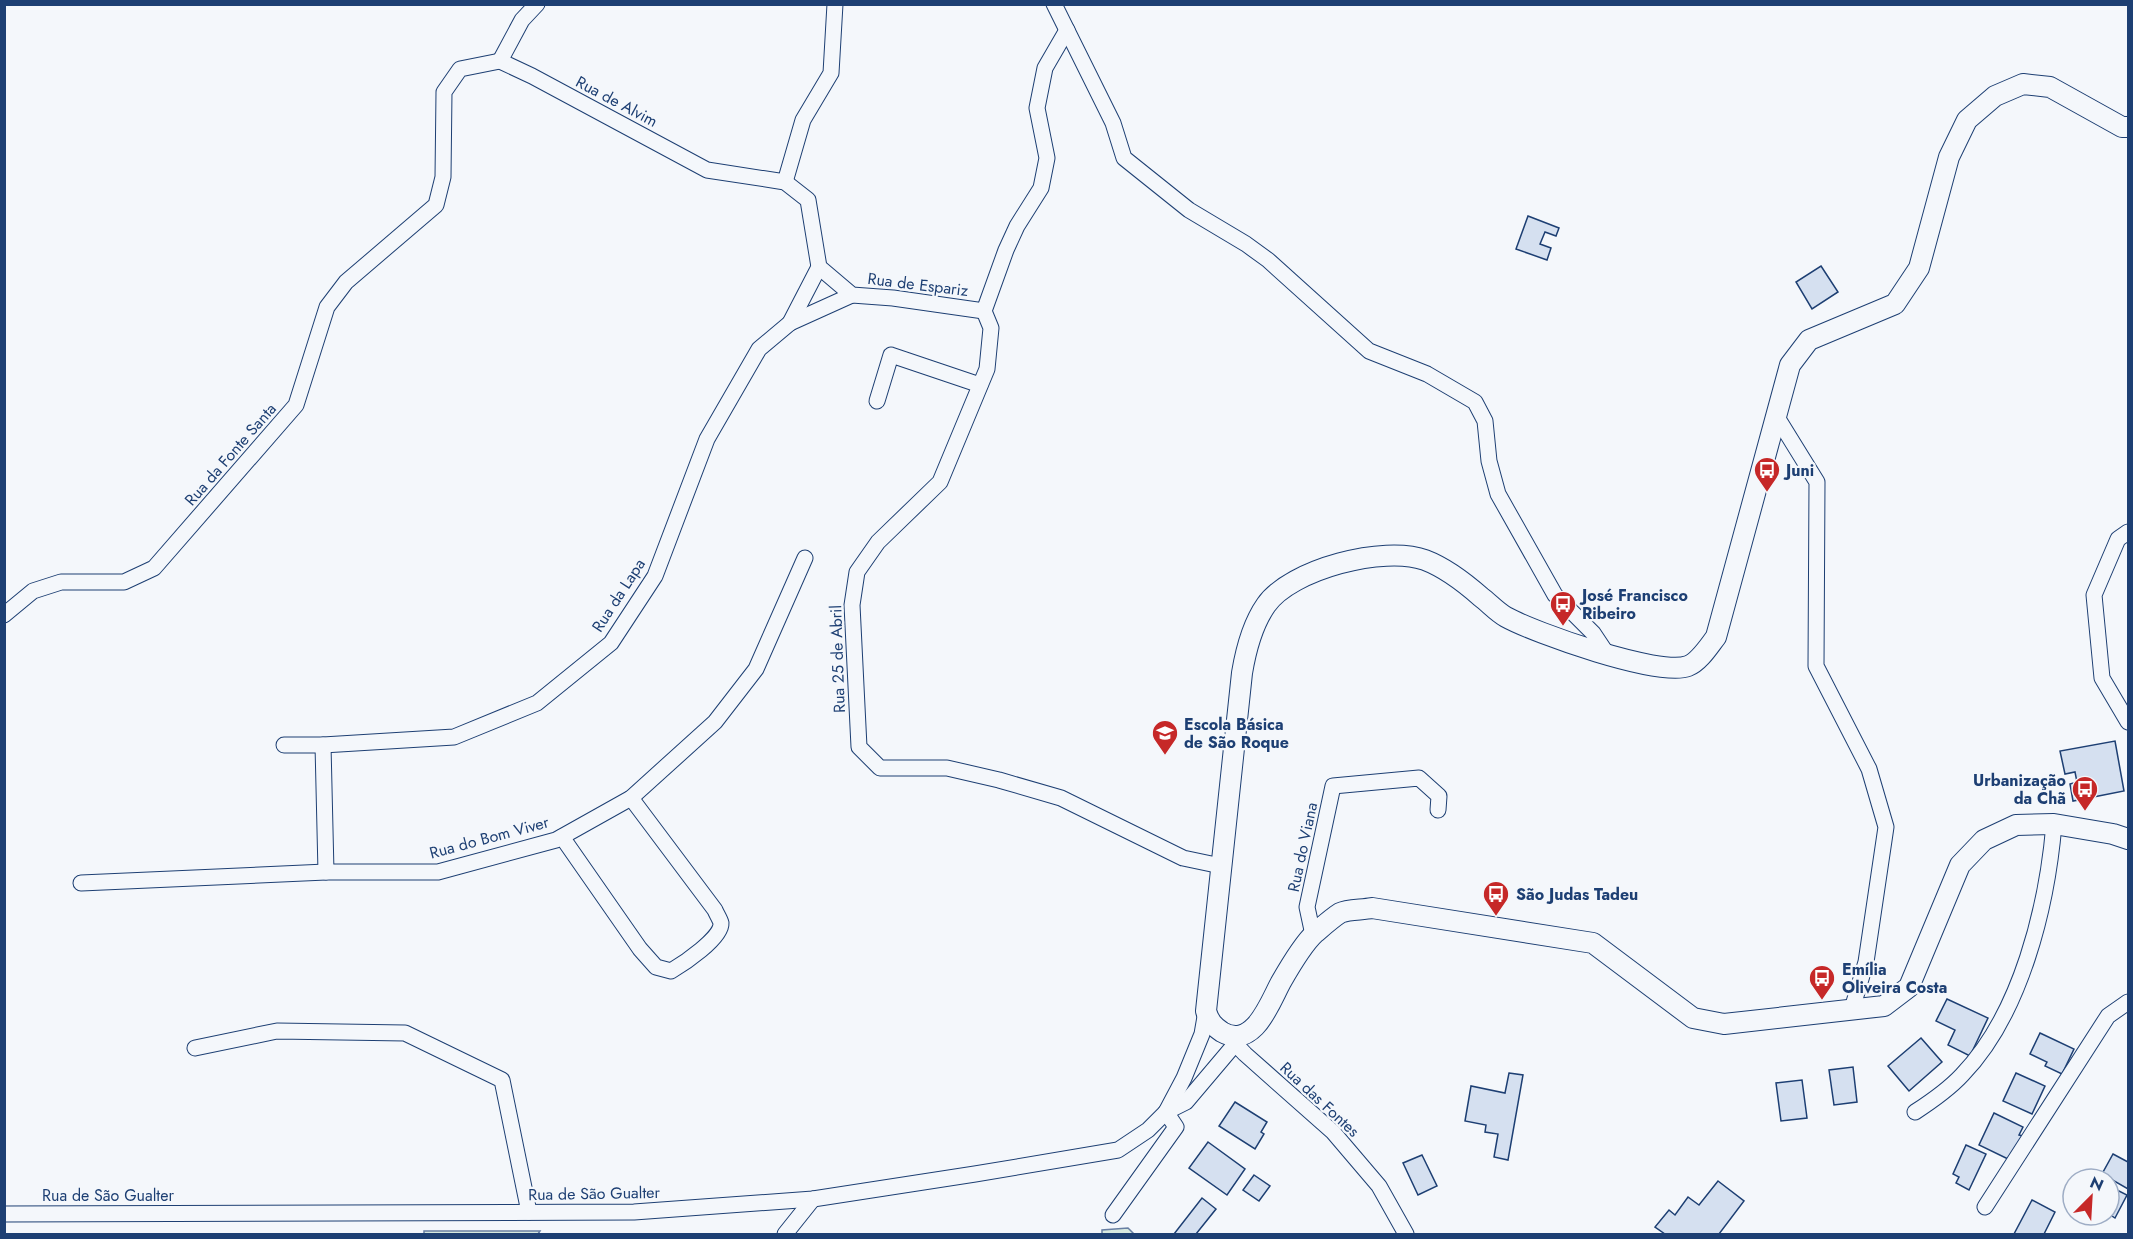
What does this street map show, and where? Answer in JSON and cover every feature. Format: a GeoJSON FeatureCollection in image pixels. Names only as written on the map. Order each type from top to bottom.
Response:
{"type":"FeatureCollection","features":[{"type":"Feature","properties":{"kind":"street"},"geometry":{"type":"LineString","coordinates":[[500,62],[522,20],[537,4]]}},
{"type":"Feature","properties":{"kind":"street"},"geometry":{"type":"LineString","coordinates":[[790,323],[819,267],[808,200],[785,182],[803,120],[831,73],[835,4]]}},
{"type":"Feature","properties":{"kind":"street"},"geometry":{"type":"LineString","coordinates":[[1054,4],[1113,123],[1124,158],[1189,210],[1268,260],[1369,351],[1427,374],[1476,402],[1485,421],[1489,461],[1498,494],[1554,595],[1593,633],[1607,654]]}},
{"type":"Feature","properties":{"kind":"street"},"geometry":{"type":"LineString","coordinates":[[984,311],[1017,226],[1041,188],[1047,158],[1037,108],[1045,68],[1067,30]]}},
{"type":"Feature","properties":{"kind":"street","name":"Rua de Alvim"},"geometry":{"type":"LineString","coordinates":[[500,62],[532,76],[707,170],[785,182]]}},
{"type":"Feature","properties":{"kind":"street","name":"Rua da Fonte Santa"},"geometry":{"type":"LineString","coordinates":[[4,615],[33,591],[61,582],[124,582],[154,568],[296,405],[327,307],[346,282],[436,206],[442,177],[444,92],[460,69],[500,62]]}},
{"type":"Feature","properties":{"kind":"street"},"geometry":{"type":"LineString","coordinates":[[2128,127],[2122,127],[2050,87],[2023,84],[1995,96],[1967,120],[1949,157],[1918,268],[1895,304],[1809,340],[1790,365],[1716,637],[1688,666],[1664,668],[1607,654],[1534,631],[1504,615],[1444,568],[1422,559],[1398,555],[1374,555],[1313,572],[1286,587],[1266,604],[1253,629],[1245,652],[1221,866],[1228,1036],[1256,1026],[1313,935],[1341,913],[1372,908],[1593,943],[1693,1018],[1724,1024],[1884,1006],[1909,987],[1960,865],[1984,840],[2016,825],[2054,824],[2113,834],[2128,839]]}},
{"type":"Feature","properties":{"kind":"street","name":"Rua de Espariz"},"geometry":{"type":"LineString","coordinates":[[819,267],[852,295],[893,298],[984,311]]}},
{"type":"Feature","properties":{"kind":"street"},"geometry":{"type":"LineString","coordinates":[[790,323],[852,295]]}},
{"type":"Feature","properties":{"kind":"street","name":"Rua 25 de Abril"},"geometry":{"type":"LineString","coordinates":[[984,311],[991,328],[987,369],[940,482],[878,542],[857,572],[852,605],[859,747],[880,768],[947,768],[1061,798],[1183,858],[1221,866]]}},
{"type":"Feature","properties":{"kind":"street","name":"Rua da Lapa"},"geometry":{"type":"LineString","coordinates":[[284,745],[323,745],[454,737],[537,703],[611,643],[655,576],[707,439],[759,349],[790,323]]}},
{"type":"Feature","properties":{"kind":"street"},"geometry":{"type":"LineString","coordinates":[[877,401],[891,355],[980,385]]}},
{"type":"Feature","properties":{"kind":"street"},"geometry":{"type":"LineString","coordinates":[[1775,414],[1817,482],[1816,666],[1869,769],[1886,827],[1866,962],[1851,1009]]}},
{"type":"Feature","properties":{"kind":"street"},"geometry":{"type":"LineString","coordinates":[[2128,532],[2118,539],[2094,595],[2102,678],[2128,722]]}},
{"type":"Feature","properties":{"kind":"street","name":"Rua do Bom Viver"},"geometry":{"type":"LineString","coordinates":[[81,883],[326,872],[438,872],[556,840],[631,798],[715,722],[756,669],[805,558]]}},
{"type":"Feature","properties":{"kind":"street"},"geometry":{"type":"LineString","coordinates":[[323,745],[326,872]]}},
{"type":"Feature","properties":{"kind":"street","name":"Rua do Viana"},"geometry":{"type":"LineString","coordinates":[[1313,935],[1307,907],[1333,786],[1419,778],[1440,796],[1438,810]]}},
{"type":"Feature","properties":{"kind":"street"},"geometry":{"type":"LineString","coordinates":[[562,837],[640,949],[656,967],[671,971],[718,934],[721,923],[715,910],[631,798]]}},
{"type":"Feature","properties":{"kind":"street"},"geometry":{"type":"LineString","coordinates":[[1915,1112],[1947,1090],[1976,1059],[1988,1042],[2011,997],[2023,969],[2041,913],[2054,824]]}},
{"type":"Feature","properties":{"kind":"street"},"geometry":{"type":"LineString","coordinates":[[1985,1207],[2108,1016],[2128,1002]]}},
{"type":"Feature","properties":{"kind":"street"},"geometry":{"type":"LineString","coordinates":[[195,1048],[277,1031],[405,1033],[502,1080],[529,1212]]}},
{"type":"Feature","properties":{"kind":"street","name":"Rua de São Gualter"},"geometry":{"type":"LineString","coordinates":[[1166,1112],[1186,1102],[1224,1056],[1228,1036]]}},
{"type":"Feature","properties":{"kind":"street","name":"Rua de São Gualter"},"geometry":{"type":"LineString","coordinates":[[4,1214],[634,1212],[813,1199],[1118,1150],[1148,1130],[1166,1112],[1184,1078],[1228,1036]]}},
{"type":"Feature","properties":{"kind":"street","name":"Rua das Fontes"},"geometry":{"type":"LineString","coordinates":[[1228,1036],[1333,1132],[1379,1186],[1406,1234]]}},
{"type":"Feature","properties":{"kind":"street"},"geometry":{"type":"LineString","coordinates":[[1113,1215],[1176,1127],[1166,1112]]}},
{"type":"Feature","properties":{"kind":"street"},"geometry":{"type":"LineString","coordinates":[[785,1234],[813,1199]]}},
{"type":"Feature","properties":{"kind":"shaded area"},"geometry":{"type":"Polygon","coordinates":[[[1128,1228],[1134,1234],[1102,1234],[1102,1230],[1128,1228]]]}},
{"type":"Feature","properties":{"kind":"shaded area"},"geometry":{"type":"Polygon","coordinates":[[[424,1231],[540,1231],[538,1234],[424,1234],[424,1231]]]}},
{"type":"Feature","properties":{"kind":"building"},"geometry":{"type":"Polygon","coordinates":[[[1528,216],[1559,228],[1556,236],[1545,232],[1540,244],[1551,248],[1547,260],[1516,249],[1528,216]]]}},
{"type":"Feature","properties":{"kind":"building"},"geometry":{"type":"Polygon","coordinates":[[[1821,266],[1838,292],[1812,309],[1796,282],[1821,266]]]}},
{"type":"Feature","properties":{"kind":"building"},"geometry":{"type":"Polygon","coordinates":[[[2115,741],[2124,791],[2073,801],[2070,784],[2077,782],[2075,772],[2065,774],[2060,751],[2115,741]]]}},
{"type":"Feature","properties":{"kind":"building"},"geometry":{"type":"Polygon","coordinates":[[[1947,999],[1988,1018],[1970,1056],[1948,1045],[1955,1030],[1936,1021],[1947,999]]]}},
{"type":"Feature","properties":{"kind":"building"},"geometry":{"type":"Polygon","coordinates":[[[2040,1033],[2074,1049],[2062,1074],[2045,1066],[2047,1062],[2030,1054],[2040,1033]]]}},
{"type":"Feature","properties":{"kind":"building"},"geometry":{"type":"Polygon","coordinates":[[[1921,1038],[1942,1062],[1909,1091],[1888,1066],[1921,1038]]]}},
{"type":"Feature","properties":{"kind":"building"},"geometry":{"type":"Polygon","coordinates":[[[1853,1067],[1857,1102],[1834,1105],[1829,1070],[1853,1067]]]}},
{"type":"Feature","properties":{"kind":"building"},"geometry":{"type":"Polygon","coordinates":[[[1509,1073],[1523,1075],[1508,1160],[1494,1157],[1498,1134],[1485,1132],[1486,1125],[1465,1121],[1471,1086],[1505,1093],[1509,1073]]]}},
{"type":"Feature","properties":{"kind":"building"},"geometry":{"type":"Polygon","coordinates":[[[2016,1073],[2045,1086],[2032,1114],[2003,1101],[2016,1073]]]}},
{"type":"Feature","properties":{"kind":"building"},"geometry":{"type":"Polygon","coordinates":[[[1802,1080],[1807,1118],[1781,1121],[1776,1083],[1802,1080]]]}},
{"type":"Feature","properties":{"kind":"building"},"geometry":{"type":"Polygon","coordinates":[[[1235,1102],[1267,1122],[1261,1132],[1264,1134],[1255,1149],[1219,1126],[1235,1102]]]}},
{"type":"Feature","properties":{"kind":"building"},"geometry":{"type":"Polygon","coordinates":[[[1994,1113],[2023,1127],[2019,1135],[2023,1136],[2008,1159],[1979,1145],[1994,1113]]]}},
{"type":"Feature","properties":{"kind":"building"},"geometry":{"type":"Polygon","coordinates":[[[1208,1142],[1245,1169],[1227,1195],[1189,1168],[1208,1142]]]}},
{"type":"Feature","properties":{"kind":"building"},"geometry":{"type":"Polygon","coordinates":[[[1966,1145],[1986,1154],[1969,1190],[1956,1183],[1959,1177],[1953,1174],[1966,1145]]]}},
{"type":"Feature","properties":{"kind":"building"},"geometry":{"type":"Polygon","coordinates":[[[2113,1154],[2128,1162],[2128,1189],[2121,1185],[2121,1167],[2106,1167],[2113,1154]]]}},
{"type":"Feature","properties":{"kind":"building"},"geometry":{"type":"Polygon","coordinates":[[[1422,1155],[1437,1186],[1418,1195],[1403,1163],[1422,1155]]]}},
{"type":"Feature","properties":{"kind":"building"},"geometry":{"type":"Polygon","coordinates":[[[1254,1175],[1270,1186],[1259,1201],[1243,1190],[1254,1175]]]}},
{"type":"Feature","properties":{"kind":"building"},"geometry":{"type":"Polygon","coordinates":[[[1718,1181],[1744,1201],[1719,1234],[1665,1234],[1655,1227],[1669,1210],[1675,1215],[1688,1197],[1699,1205],[1718,1181]]]}},
{"type":"Feature","properties":{"kind":"building"},"geometry":{"type":"Polygon","coordinates":[[[2121,1192],[2127,1195],[2121,1206],[2121,1192]]]}},
{"type":"Feature","properties":{"kind":"building"},"geometry":{"type":"Polygon","coordinates":[[[1202,1198],[1216,1209],[1196,1234],[1174,1234],[1202,1198]]]}},
{"type":"Feature","properties":{"kind":"building"},"geometry":{"type":"Polygon","coordinates":[[[2032,1200],[2055,1212],[2044,1234],[2014,1234],[2032,1200]]]}},
{"type":"Feature","properties":{"kind":"place","name":"Juni"},"geometry":{"type":"Point","coordinates":[1767,493]}},
{"type":"Feature","properties":{"kind":"place","name":"José Francisco Ribeiro"},"geometry":{"type":"Point","coordinates":[1563,627]}},
{"type":"Feature","properties":{"kind":"place","name":"Escola Básica de São Roque"},"geometry":{"type":"Point","coordinates":[1165,756]}},
{"type":"Feature","properties":{"kind":"place","name":"Urbanização da Chã"},"geometry":{"type":"Point","coordinates":[2085,812]}},
{"type":"Feature","properties":{"kind":"place","name":"São Judas Tadeu"},"geometry":{"type":"Point","coordinates":[1496,917]}},
{"type":"Feature","properties":{"kind":"place","name":"Emília Oliveira Costa"},"geometry":{"type":"Point","coordinates":[1822,1001]}}]}
